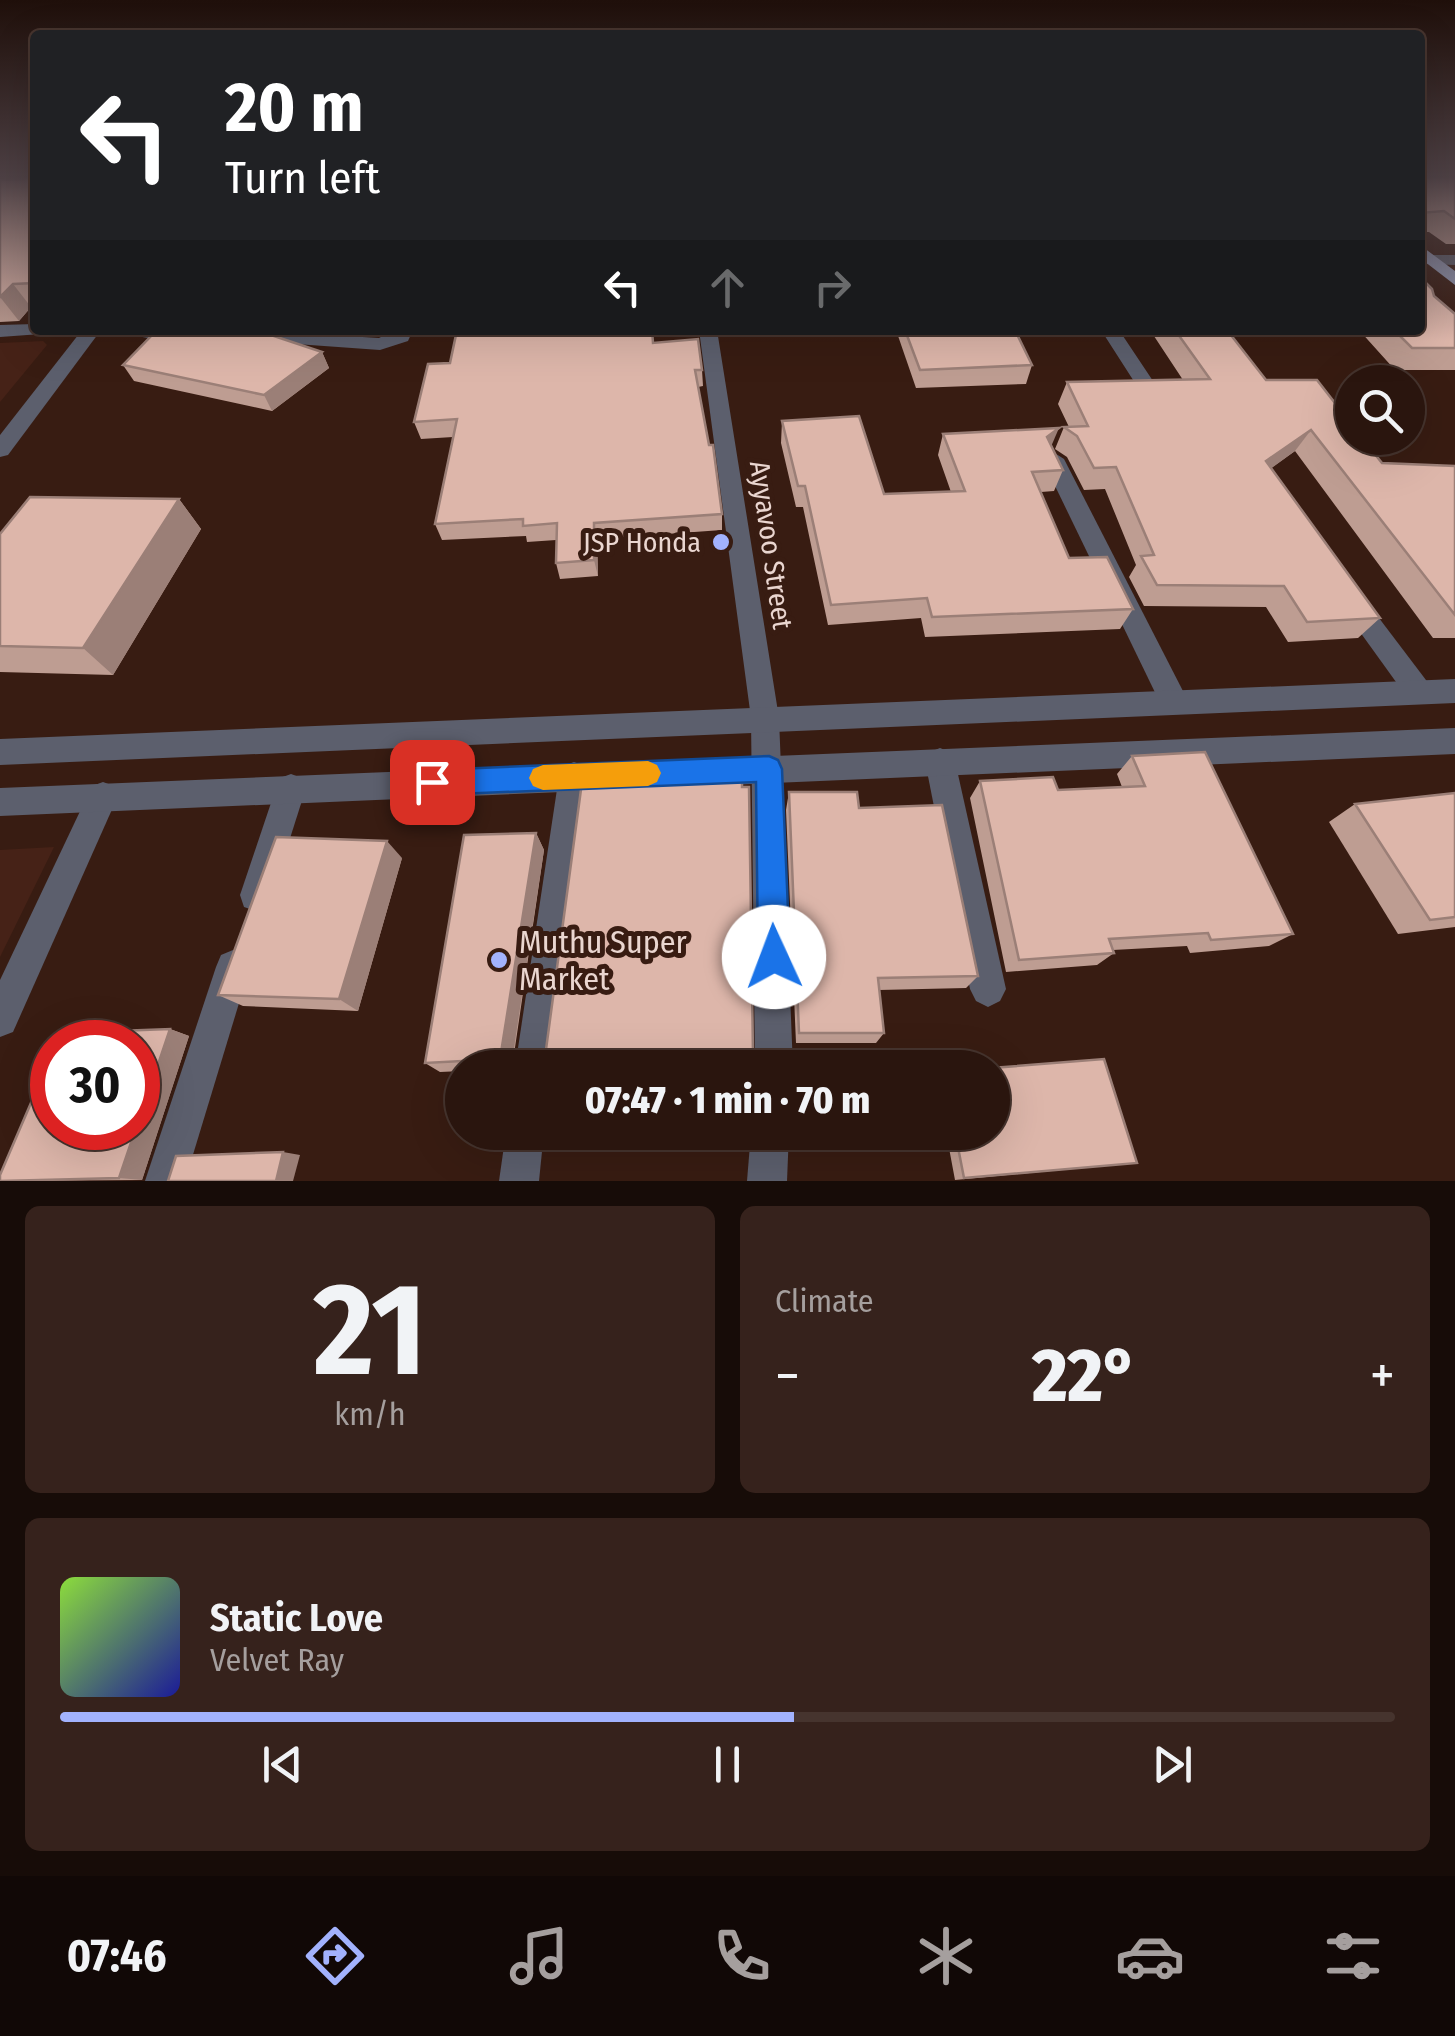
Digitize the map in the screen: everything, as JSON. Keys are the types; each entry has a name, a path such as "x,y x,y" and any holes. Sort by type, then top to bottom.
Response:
{"main road":[{"path":"1426,255 1455,280"}],"street":[{"path":"1426,255 1455,260"},
{"path":"0,331 30,330"},
{"path":"0,450 88,335"},
{"path":"218,335 380,344 402,335"},
{"name":"Ayyavoo Street","path":"709,335 765,718 774,1050"},
{"path":"1113,335 1151,393"},
{"path":"1054,458 1174,702"},
{"path":"1338,582 1420,692"},
{"path":"0,752 1455,691"},
{"path":"0,802 1455,741"},
{"path":"1198,752 1214,786"},
{"path":"940,762 988,988"},
{"path":"536,1050 574,776"},
{"path":"165,1181 290,788"},
{"path":"0,1018 103,796"},
{"path":"518,1181 522,1150"},
{"path":"768,1181 769,1150"}],"shaded area":[{"path":"43,341 47,345 0,402 0,343"},
{"path":"54,847 0,957 0,850"}],"building":[{"path":"0,231 30,231 30,283 13,284 0,297"},
{"path":"1425,282 1434,296 1455,314 1455,348 1412,348 1399,335 1425,335"},
{"path":"152,335 271,335 322,352 264,395 123,365"},
{"path":"456,335 652,335 653,343 698,339 702,370 695,370 709,445 713,445 722,514 594,523 594,560 556,563 557,523 523,526 523,519 435,524 457,419 414,422 428,364 450,363"},
{"path":"907,335 1017,335 1032,365 920,370"},
{"path":"1179,335 1231,335 1266,380 1317,380 1335,403 1335,455 1376,455 1382,463 1455,466 1455,615 1311,430 1266,461 1380,618 1307,622 1284,586 1157,585 1141,556 1154,555 1116,467 1094,468 1077,436 1064,427 1088,426 1067,382 1210,379"},
{"path":"859,416 884,494 965,491 943,434 1059,428 1047,437 1063,470 1032,472 1069,558 1107,557 1133,609 932,617 927,598 831,605 805,486 798,486 782,421"},
{"path":"30,497 179,499 83,648 0,646 0,534"},
{"path":"1205,752 1293,934 1211,940 1208,933 1109,939 1114,953 1019,960 980,781 1053,777 1058,790 1145,786 1132,756"},
{"path":"582,782 742,782 742,787 749,787 753,1050 546,1050"},
{"path":"789,792 857,792 859,808 942,805 978,976 878,978 884,1033 799,1033"},
{"path":"1455,793 1455,917 1430,920 1355,804"},
{"name":"Muthu Super Market","path":"536,833 501,1050 445,1050 445,1062 425,1063 464,835"},
{"path":"276,837 387,841 339,999 218,995"},
{"path":"160,1029 170,1029 160,1059"},
{"path":"1104,1059 1137,1163 964,1178 959,1150 1010,1150 1010,1067"},
{"path":"30,1105 30,1150 129,1150 119,1178 0,1181"},
{"path":"283,1152 276,1181 168,1181 176,1156"}],"slow traffic":[{"path":"543,778 648,773"}],"place":[{"name":"JSP Honda","path":"721,542"},
{"name":"Muthu Super Market","path":"499,960"}],"route":[{"path":"432,782 769,769 774,957"}]}
